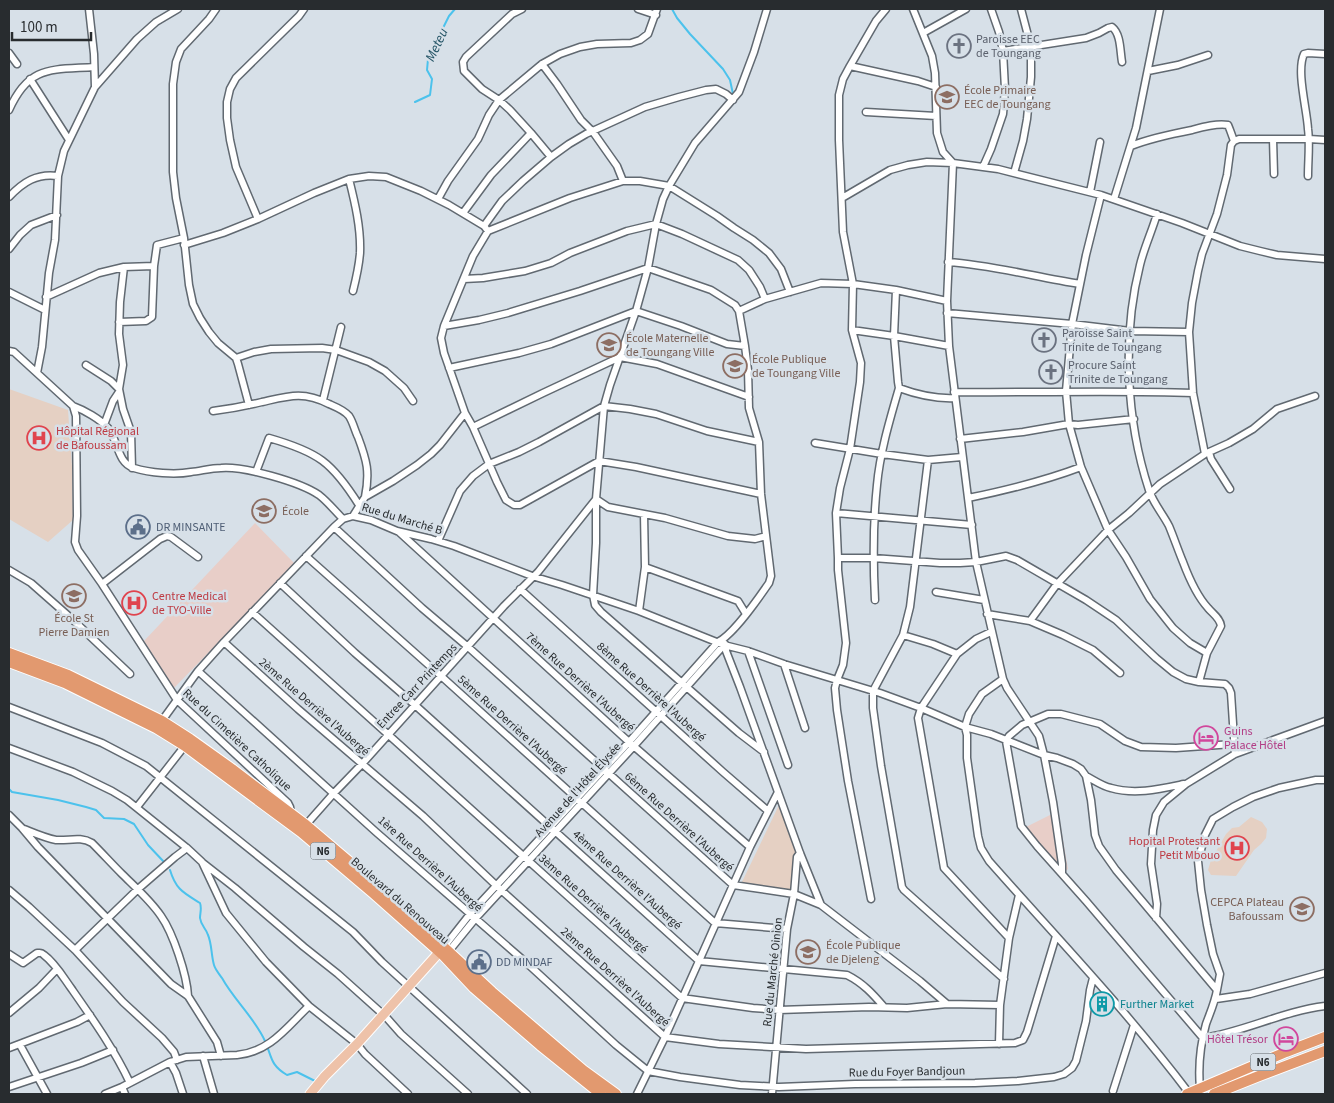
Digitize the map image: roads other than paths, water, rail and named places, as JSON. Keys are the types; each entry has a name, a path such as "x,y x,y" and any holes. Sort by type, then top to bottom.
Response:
{"highway":[{"name":"N6","path":"9,653 159,725"},
{"name":"N6","path":"9,662 66,679"},
{"name":"Boulevard du Renouveau","path":"159,725 291,813 303,829"},
{"name":"Boulevard du Renouveau","path":"187,743 303,829 383,896 489,995 581,1073 601,1094"},
{"name":"N6","path":"1204,1090 1249,1068 1325,1038"},
{"name":"N6","path":"1214,1094 1325,1051"},
{"path":"1249,1068 1253,1078"},
{"name":"Boulevard du Renouveau","path":"581,1073 616,1094"},
{"path":"1188,1094 1204,1090"}],"main road":[{"path":"318,1094 384,1016 444,951"},
{"path":"310,1094 325,1076 358,1046"}],"street":[{"path":"89,9 95,88"},
{"path":"37,373 42,347 49,273 55,240 58,176 61,158 68,140 95,88 137,39 156,22 178,9"},
{"path":"216,9 181,49 176,62 173,84 173,172 193,304 209,332 218,343 236,358 249,405"},
{"path":"258,219 236,167 230,140 227,102 230,89 236,78 304,9"},
{"path":"522,9 512,14 466,57 463,62 464,71 482,89 499,100 531,132 551,157"},
{"path":"438,199 448,181 478,139 489,115 499,100 542,64 560,54 580,46 632,43 640,40 648,34 656,12 638,9"},
{"path":"764,752 739,734 601,612 596,605 593,595 596,499 604,406 636,311 648,268 656,224 663,199 695,143 739,92 745,79 767,9"},
{"path":"871,899 837,710 835,688 836,680 843,666 846,643 838,570 836,513 850,449 862,363 852,330 854,284 843,232 839,95 843,80 850,66 876,21 886,9"},
{"path":"914,9 932,56 936,87 937,133 943,152 953,163 947,313 949,346 976,562 1003,679 1039,736 1059,844 1062,873"},
{"path":"923,33 966,9"},
{"path":"983,167 1003,114 1005,89 1003,51 991,9"},
{"path":"1014,173 1023,140 1030,98 1031,47 1022,9"},
{"path":"1114,199 1131,146 1160,9"},
{"path":"1003,51 1086,38 1112,27 1116,30 1122,62"},
{"path":"9,53 17,64"},
{"path":"1308,176 1309,138 1302,90 1301,59 1304,54 1308,53 1325,54"},
{"path":"1148,71 1178,65 1208,55"},
{"path":"542,64 581,120 593,132 617,166 623,181"},
{"path":"9,110 18,93 30,79 40,73 94,66"},
{"path":"850,66 918,81 936,87"},
{"path":"30,79 68,140"},
{"path":"733,100 726,94 716,90 706,90 645,107 586,134 551,157 502,201 486,228 444,326 441,338 449,368 465,413 506,500 511,504 517,506 599,461 636,467 761,494"},
{"path":"866,112 936,116"},
{"path":"1131,146 1162,135 1224,124 1228,125 1234,141"},
{"path":"462,213 492,175 531,132"},
{"path":"1273,138 1274,174"},
{"path":"1234,141 1273,138 1325,140"},
{"path":"1230,490 1207,453 1194,393 1189,332 1192,303 1202,254 1217,214 1228,175 1231,145 1234,141"},
{"path":"1090,192 1100,142"},
{"path":"842,198 890,170 928,162 953,163 1014,173 1101,195 1260,252 1325,259"},
{"path":"9,196 26,181 44,175 58,176"},
{"path":"119,322 146,321 152,317 154,266 157,245 223,233 349,179 369,176 386,177 438,199 486,228"},
{"path":"349,179 359,227 360,252 353,291"},
{"path":"486,228 623,181 669,186 718,216 769,253 781,269 790,292"},
{"path":"1101,195 1072,324 1066,391 1069,424 1081,467 1108,530 1150,599 1167,621 1190,643 1207,653"},
{"path":"1157,214 1141,263 1133,302 1130,331 1131,391 1141,464 1150,493 1169,526 1194,588 1220,622 1221,626 1207,653 1199,682"},
{"path":"9,249 31,225 56,215"},
{"path":"464,279 525,271 551,263 570,253 627,230 656,224 738,260 750,270 765,299"},
{"path":"948,262 1080,284"},
{"path":"46,297 99,274 124,267 154,266"},
{"path":"124,267 119,322 123,365 119,391 131,432 132,468"},
{"path":"444,326 479,320 517,310 648,268 711,290 735,305 739,311 765,299 821,283 854,284 896,290 947,301"},
{"path":"875,600 873,558 877,483 882,454 899,388 894,336 896,290"},
{"path":"9,292 45,310"},
{"path":"449,368 551,344 636,311 727,344 745,346"},
{"name":"Avenue de l'Hôtel Élysée","path":"444,951 578,800 723,643 769,583 771,570 761,494 759,442 749,408 745,346 739,311"},
{"path":"947,313 1130,331 1189,332"},
{"path":"323,400 341,327"},
{"path":"852,330 949,346"},
{"path":"236,358 271,349 322,348 336,350 369,362 385,371 404,388 413,401"},
{"path":"9,351 14,352 73,406 81,408 104,425 110,432 123,461 132,468 145,471 189,473 223,467 256,472 280,478 311,490 329,504 343,519"},
{"path":"473,427 620,357 657,364 749,397"},
{"path":"86,365 111,381 119,391"},
{"path":"899,388 923,396 940,399 955,395 1012,392 1131,391 1194,393"},
{"path":"104,425 119,391"},
{"path":"212,411 299,395 323,400 339,408 350,417 367,463 368,478 365,497"},
{"path":"1030,621 1057,584 1108,530 1150,493 1177,472 1207,453 1253,429 1278,408 1315,396"},
{"name":"Rue du Cimetière Catholique","path":"73,406 76,416 77,509 75,542 78,550 177,700 288,803 291,813"},
{"path":"438,541 460,491 473,476 488,464 539,442 604,406 656,414 707,431 759,442"},
{"path":"353,516 365,497 401,476 431,454 465,413"},
{"path":"960,439 1023,432 1069,424 1078,426 1134,419"},
{"path":"256,472 269,438 295,446 328,464 342,480 359,505"},
{"path":"815,443 928,460 962,457"},
{"path":"928,460 910,607 903,635 873,691 873,708 881,766 902,887 1004,979"},
{"path":"968,498 1017,488 1081,467"},
{"path":"596,499 608,507 665,518 728,536 755,539 766,536"},
{"name":"Entree Carr Printemps","path":"303,829 504,606 541,568 596,499"},
{"path":"836,513 972,525"},
{"path":"639,611 645,567 644,514"},
{"name":"Rue du Marché B","path":"159,725 198,671 224,642 334,527 343,519 353,516 371,520 397,531 438,541 532,576 639,611 723,643 921,708 965,727 991,734 1044,755 1073,764 1081,769 1086,776 1110,788 1138,791 1186,784"},
{"name":"6ème Rue Derrière l'Aubergé","path":"334,527 422,608 733,885 794,894 821,905 947,1004"},
{"name":"7ème Rue Derrière l'Aubergé","path":"397,531 631,744 750,847"},
{"path":"102,584 160,539 167,536 198,557"},
{"name":"5ème Rue Derrière l'Aubergé","path":"306,556 442,676 715,923"},
{"path":"838,558 915,560 940,563 976,562 1006,556 1017,560 1086,600 1116,620 1156,658 1174,672 1186,679 1225,684 1231,693 1235,754"},
{"path":"645,567 738,600 746,614"},
{"path":"9,570 31,583 130,674"},
{"name":"4ème Rue Derrière l'Aubergé","path":"280,583 355,653 699,961"},
{"name":"8ème Rue Derrière l'Aubergé","path":"520,589 768,811"},
{"path":"936,592 984,600"},
{"name":"3ème Rue Derrière l'Aubergé","path":"252,612 682,998"},
{"path":"987,614 1030,621 1063,635 1093,650 1120,673"},
{"path":"991,632 976,639 957,654 921,708 918,718 944,868 1009,938"},
{"path":"903,635 957,654"},
{"name":"2ème Rue Derrière l'Aubergé","path":"224,642 434,827 665,1037 719,1044 806,1049 1020,1042 1026,1037 1056,936"},
{"path":"723,643 821,905"},
{"path":"748,651 788,765"},
{"path":"784,664 805,728"},
{"name":"1ère Rue Derrière l'Aubergé","path":"198,671 376,832 530,966 616,1045 648,1071"},
{"path":"1003,679 982,694 969,714 965,727 967,758 981,848 989,861 1019,896 1107,992 1161,1056 1188,1094"},
{"path":"9,708 102,743 138,761 353,932 382,962 528,1094"},
{"path":"1203,1038 1021,826 1006,741 1016,729 1039,717 1048,714 1061,714 1100,724 1125,741 1141,747 1176,748 1233,744"},
{"path":"1156,918 1157,904 1151,864 1152,830 1156,815 1164,802 1186,784 1235,754 1325,721"},
{"path":"137,807 187,743"},
{"path":"9,748 91,780 137,807 338,974 468,1094"},
{"path":"1086,776 1099,846 1116,870 1217,990"},
{"path":"1204,1090 1198,1070 1200,1051 1205,1027 1216,999 1220,974 1213,954 1201,890 1198,860 1205,835 1213,819 1240,803 1279,788 1316,780 1325,780"},
{"path":"637,1094 665,1037 750,847 778,792"},
{"path":"9,815 38,848 171,984 188,996 217,1042 221,1056"},
{"path":"22,828 54,840 73,838 88,840 138,889 165,923 187,982 188,996"},
{"path":"75,950 138,889 187,848"},
{"name":"Rue du Marché Oinion","path":"773,1091 787,929 794,894 797,856 800,853"},
{"path":"202,862 226,914 266,962 309,1006 358,1046 408,1094"},
{"path":"9,900 10,891"},
{"path":"10,891 29,906 75,950 123,1002 162,1038 174,1052 177,1060"},
{"path":"998,1044 1000,1005 1009,938 1019,896"},
{"path":"715,923 787,929"},
{"path":"9,954 23,963 37,953 42,954 58,969 113,1050 130,1083"},
{"path":"699,961 847,975 861,982 884,1007"},
{"path":"9,1013 58,969"},
{"path":"1216,999 1250,994 1325,973"},
{"name":"Rue du Foyer Bandjoun","path":"648,1071 773,1091 855,1084 1018,1081 1054,1077 1064,1074 1072,1068 1076,1061 1086,1021 1093,978"},
{"path":"682,998 779,1010 907,1008 947,1004 1000,1005"},
{"path":"105,1094 170,1062 193,1056 245,1054 266,1046 309,1006"},
{"path":"1203,1038 1220,1036 1290,1014 1325,1006"},
{"path":"9,1048 90,1015"},
{"path":"1113,1092 1134,1025"},
{"path":"20,1044 47,1094"},
{"path":"9,1087 39,1078 113,1050"},
{"path":"203,1056 214,1094"},
{"path":"170,1062 183,1094"},
{"path":"122,1087 125,1094"}],"waterway":[{"name":"Meteu","path":"415,102 430,95 432,79 427,70 428,59 437,47 442,30 455,9"},
{"path":"672,9 690,34 723,69 730,80 733,94"},
{"path":"9,789 12,792 58,800 96,810 104,818 124,819 134,824 148,845 164,862"},
{"path":"170,870 178,887 200,903 200,918 209,938 215,968 260,1032 274,1064 287,1075 297,1072 315,1081"}],"place":[{"name":"Paroisse EEC de Toungang","path":"959,46"},
{"name":"École Primaire EEC de Toungang","path":"947,97"},
{"name":"Paroisse Saint Trinite de Toungang","path":"1044,340"},
{"name":"École Maternelle de Toungang Ville","path":"609,345"},
{"name":"École Publique de Toungang Ville","path":"735,366"},
{"name":"Procure Saint Trinite de Toungang","path":"1051,372"},
{"name":"Hôpital Régional de Bafoussam","path":"39,438"},
{"name":"École","path":"264,511"},
{"name":"DR MINSANTE","path":"138,527"},
{"name":"École St Pierre Damien","path":"74,596"},
{"name":"Centre Medical de TYO-Ville","path":"134,603"},
{"name":"Guins Palace Hôtel","path":"1206,738"},
{"name":"Hopital Protestant Petit Mbouo","path":"1237,848"},
{"name":"CEPCA Plateau Bafoussam","path":"1302,909"},
{"name":"École Publique de Djeleng","path":"808,952"},
{"name":"DD MINDAF","path":"479,962"},
{"name":"Further Market","path":"1102,1004"},
{"name":"Hôtel Trésor","path":"1286,1039"}]}
